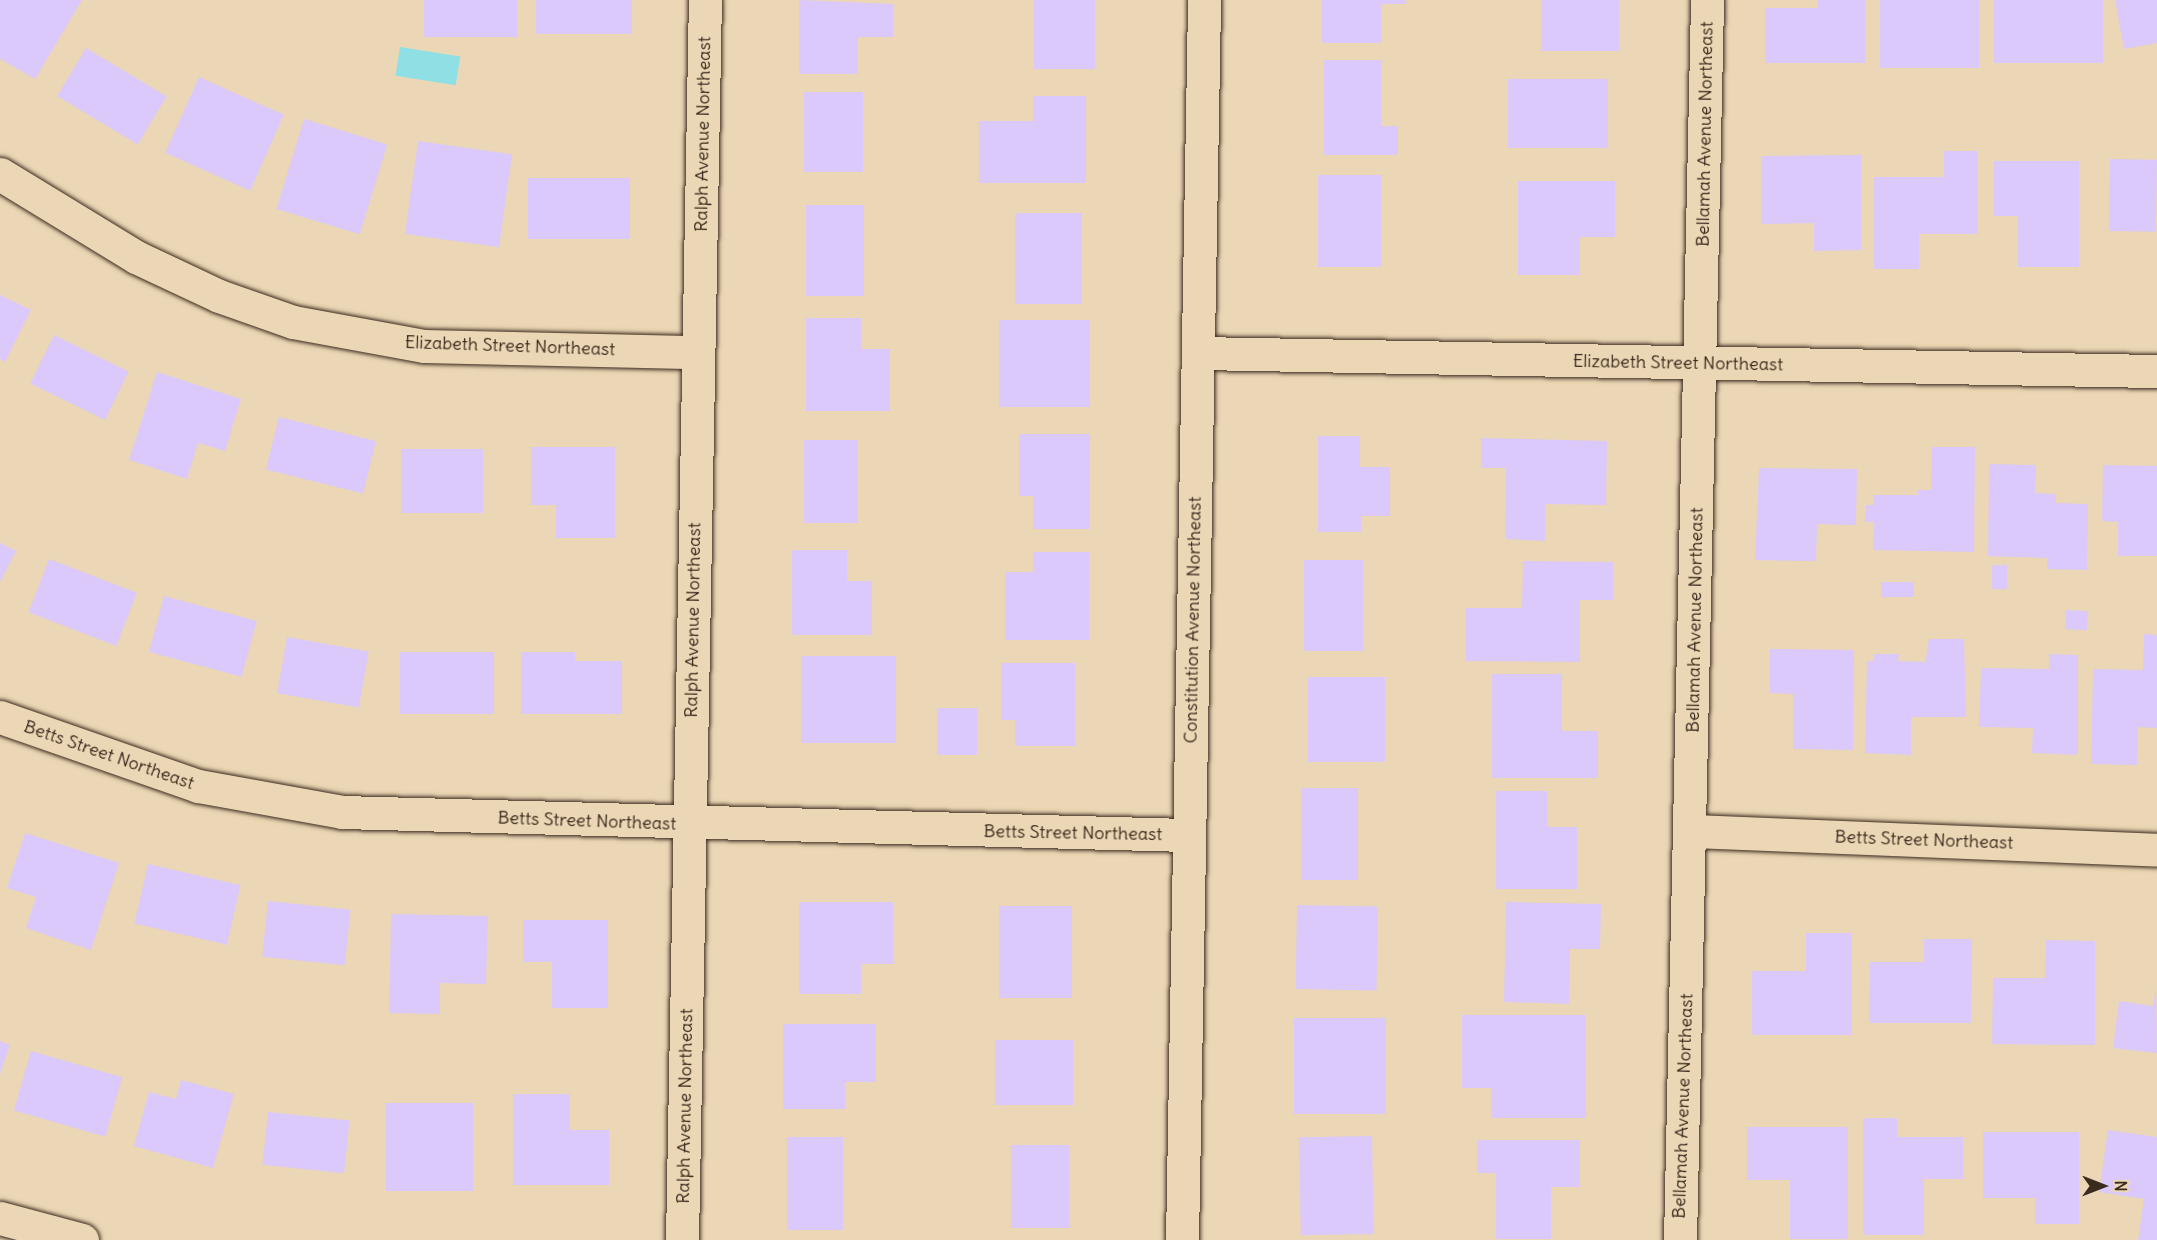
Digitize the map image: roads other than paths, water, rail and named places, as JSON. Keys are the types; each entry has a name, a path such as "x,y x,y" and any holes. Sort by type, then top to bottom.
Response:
{"street":[{"name":"Ralph Avenue Northeast","path":"682,1240 705,0"},
{"name":"Constitution Avenue Northeast","path":"1182,1240 1204,0"},
{"name":"Bellamah Avenue Northeast","path":"1680,1240 1691,831 1707,0"},
{"name":"Elizabeth Street Northeast","path":"0,174 136,257 219,296 292,322 424,346 698,351"},
{"name":"Elizabeth Street Northeast","path":"1199,353 2157,372"},
{"name":"Betts Street Northeast","path":"0,717 198,786 342,812 690,825 1188,835"},
{"name":"Betts Street Northeast","path":"1691,831 2157,850"},
{"path":"0,1218 82,1240"}],"water":[{"path":"400,47 460,57 456,85 395,76"}]}
